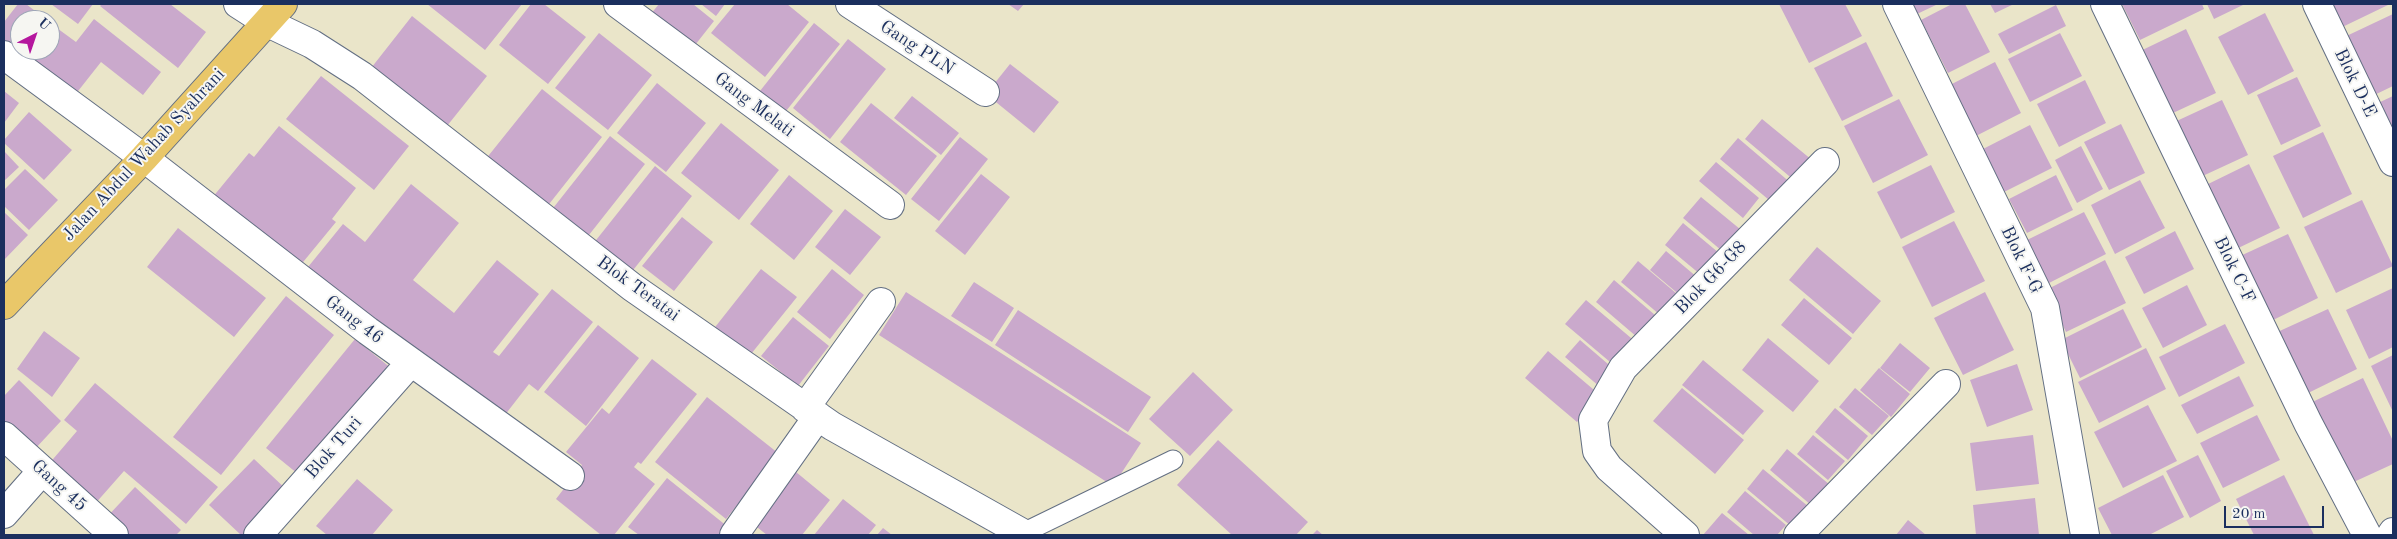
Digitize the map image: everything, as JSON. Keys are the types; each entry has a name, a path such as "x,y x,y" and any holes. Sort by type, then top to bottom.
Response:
{"highway":[{"name":"Jalan Abdul Wahab Syahrani","path":"4,305 144,158 274,13"}],"street":[{"name":"Blok Teratai","path":"238,4 274,13 312,44 362,76 632,287 811,412 832,426 1024,534"},
{"name":"Gang Melati","path":"618,4 890,205"},
{"name":"Gang PLN","path":"850,4 985,92"},
{"name":"Blok F-G","path":"1897,4 2044,308 2085,535"},
{"name":"Blok C-F","path":"2105,4 2308,423 2367,535"},
{"name":"Blok D-E","path":"2317,4 2393,162"},
{"name":"Gang 46","path":"4,55 144,158 368,331 570,476"},
{"name":"Blok G6-G8","path":"1684,535 1609,468 1597,451 1593,420 1623,368 1825,162"},
{"path":"734,535 881,302"},
{"name":"Blok Turi","path":"258,535 411,362"},
{"path":"1798,535 1946,384"},
{"name":"Gang 45","path":"4,436 114,535"},
{"path":"4,514 42,472"}],"lane":[{"path":"1024,534 1173,460"}],"building":[{"path":"18,4 26,4 34,10 13,10"},
{"path":"51,4 93,4 78,24"},
{"path":"102,4 170,4 206,32 178,68 100,6"},
{"path":"427,4 522,4 485,50"},
{"path":"531,4 544,4 586,37 548,84 499,45"},
{"path":"659,4 693,4 714,21 688,54 646,20"},
{"path":"701,4 725,4 716,16"},
{"path":"735,4 787,4 809,22 765,77 711,33"},
{"path":"1008,4 1024,4 1018,11"},
{"path":"1779,4 1845,4 1862,36 1809,63"},
{"path":"1912,4 1938,4 1917,14"},
{"path":"1952,4 1965,4 1990,52 1948,73 1921,20"},
{"path":"1990,4 2014,4 1995,13"},
{"path":"2122,4 2202,4 2204,9 2140,40"},
{"path":"2207,4 2245,4 2214,19"},
{"path":"2318,4 2388,4 2388,5 2332,32"},
{"path":"2056,5 2066,26 2009,54 1998,34"},
{"path":"2265,13 2294,71 2248,95 2218,37"},
{"path":"10,14 10,52 4,47 4,22"},
{"path":"2393,14 2393,86 2366,99 2338,40"},
{"path":"412,16 487,76 443,131 368,72"},
{"path":"94,19 161,72 143,95 101,62 71,100 20,60 60,60 60,30 76,42"},
{"path":"814,23 840,44 782,116 756,96"},
{"path":"2186,29 2216,93 2160,119 2130,56"},
{"path":"599,33 652,75 608,130 555,88"},
{"path":"2060,33 2082,76 2030,102 2008,59"},
{"path":"848,39 886,69 830,139 793,108"},
{"path":"1866,42 1893,96 1842,121 1814,68"},
{"path":"1995,62 2021,113 1972,138 1946,87"},
{"path":"1010,64 1059,102 1034,133 986,94"},
{"path":"321,76 409,146 374,190 286,119"},
{"path":"2297,77 2321,126 2281,145 2257,95"},
{"path":"2085,80 2106,123 2059,147 2037,104"},
{"path":"657,83 706,123 666,172 617,133"},
{"path":"542,89 602,137 546,208 485,160"},
{"path":"4,91 19,103 4,123"},
{"path":"912,96 959,133 941,155 894,118"},
{"path":"2393,96 2393,139 2376,104"},
{"path":"1899,99 1928,155 1873,183 1844,126"},
{"path":"2222,100 2248,155 2194,180 2168,125"},
{"path":"871,103 937,156 906,195 840,142"},
{"path":"29,112 72,150 44,180 4,143 4,140"},
{"path":"1762,119 1812,160 1795,181 1745,139"},
{"path":"721,123 779,170 739,220 681,173"},
{"path":"2121,124 2145,173 2109,190 2084,142"},
{"path":"2030,125 2052,168 2004,192 1983,149"},
{"path":"279,126 356,188 332,219 336,222 299,267 212,198 249,153 254,157"},
{"path":"2323,132 2352,194 2303,218 2273,156"},
{"path":"610,136 645,164 585,240 550,212"},
{"path":"960,137 988,159 939,221 911,199"},
{"path":"1738,138 1792,184 1775,205 1720,159"},
{"path":"2081,146 2103,189 2077,203 2055,160"},
{"path":"4,151 19,167 4,181"},
{"path":"1716,162 1759,198 1743,218 1699,181"},
{"path":"2249,164 2280,228 2232,251 2202,187"},
{"path":"1931,165 1955,212 1901,239 1877,192"},
{"path":"655,166 692,196 626,279 589,249"},
{"path":"25,169 58,200 29,230 4,206 4,190"},
{"path":"981,174 1010,197 965,255 935,231"},
{"path":"789,175 833,211 794,260 750,224"},
{"path":"2056,175 2073,210 2027,233 2009,199"},
{"path":"2140,180 2165,228 2115,254 2091,205"},
{"path":"411,184 459,223 413,280 454,313 497,260 539,294 493,352 499,356 552,289 593,322 538,391 529,384 501,420 308,267 343,224 365,242"},
{"path":"1701,197 1746,234 1728,256 1683,218"},
{"path":"2362,200 2393,266 2336,293 2304,227"},
{"path":"845,209 881,237 850,275 815,247"},
{"path":"4,212 28,235 4,260"},
{"path":"2084,212 2106,254 2049,283 2027,240"},
{"path":"682,217 713,242 674,291 642,266"},
{"path":"1954,221 1985,281 1932,307 1902,247"},
{"path":"1683,223 1719,253 1701,275 1665,245"},
{"path":"178,228 266,298 234,337 147,267"},
{"path":"2175,231 2194,269 2144,294 2125,257"},
{"path":"2288,234 2318,298 2269,322 2238,257"},
{"path":"1817,247 1881,301 1853,334 1789,280"},
{"path":"1666,251 1698,278 1682,297 1650,270"},
{"path":"2105,260 2126,303 2066,332 2046,290"},
{"path":"1638,261 1683,299 1666,320 1621,282"},
{"path":"761,269 797,297 747,359 712,331"},
{"path":"832,269 864,295 830,339 797,312"},
{"path":"1614,280 1662,321 1644,343 1596,302"},
{"path":"974,282 1014,308 992,342 951,316"},
{"path":"2187,285 2207,325 2163,348 2142,308"},
{"path":"2393,288 2393,347 2369,359 2346,310"},
{"path":"906,292 1141,443 1113,486 879,335"},
{"path":"1985,292 2014,350 1963,375 1934,318"},
{"path":"286,296 334,335 221,475 173,437"},
{"path":"1804,298 1852,338 1829,365 1781,325"},
{"path":"1586,300 1637,343 1616,367 1565,324"},
{"path":"2123,309 2142,347 2080,378 2061,340"},
{"path":"2328,309 2357,369 2302,396 2273,334"},
{"path":"1018,310 1151,397 1128,432 995,345"},
{"path":"793,317 829,346 798,386 761,356"},
{"path":"2225,324 2245,363 2179,397 2159,357"},
{"path":"598,325 639,358 586,426 544,392"},
{"path":"44,331 80,358 52,397 17,369"},
{"path":"1768,338 1819,381 1793,412 1742,370"},
{"path":"355,339 392,369 303,478 266,448"},
{"path":"1580,340 1615,370 1600,387 1565,357"},
{"path":"1900,343 1930,368 1910,392 1880,368"},
{"path":"2146,348 2166,389 2099,423 2078,382"},
{"path":"1548,351 1600,395 1577,422 1525,378"},
{"path":"2393,355 2393,412 2371,366"},
{"path":"652,359 697,394 641,464 638,462 634,467 655,484 614,535 601,535 556,499 582,465 566,452 602,408 609,414"},
{"path":"1703,360 1764,411 1743,435 1682,385"},
{"path":"2017,364 2033,410 1987,427 1970,380"},
{"path":"1879,368 1910,394 1891,417 1860,390"},
{"path":"1193,372 1233,410 1190,456 1149,419"},
{"path":"2239,376 2254,406 2197,434 2181,405"},
{"path":"2363,378 2393,441 2393,464 2345,486 2306,405"},
{"path":"19,380 61,421 34,450 4,422 4,396"},
{"path":"95,383 218,487 186,524 124,471 94,505 48,465 77,431 64,420"},
{"path":"1682,388 1744,440 1715,474 1653,421"},
{"path":"1855,388 1889,416 1872,435 1839,407"},
{"path":"707,397 778,453 726,519 655,462"},
{"path":"2148,405 2177,461 2123,488 2094,432"},
{"path":"1835,408 1868,436 1848,460 1815,432"},
{"path":"2257,415 2280,460 2223,488 2200,443"},
{"path":"1813,435 1845,461 1828,480 1797,454"},
{"path":"2033,435 2039,484 1976,491 1970,443"},
{"path":"1218,440 1308,522 1296,535 1232,535 1177,485"},
{"path":"1787,449 1836,490 1818,511 1770,470"},
{"path":"2198,455 2221,501 2190,518 2166,471"},
{"path":"254,459 287,490 241,535 209,505"},
{"path":"1763,469 1815,512 1798,532 1747,489"},
{"path":"796,472 830,500 802,535 767,535 753,524"},
{"path":"2163,475 2184,517 2149,535 2112,535 2098,508"},
{"path":"2284,475 2314,535 2254,535 2236,499"},
{"path":"667,478 728,527 721,535 639,535 628,527"},
{"path":"357,479 393,510 372,535 327,535 316,526"},
{"path":"135,487 181,530 176,535 122,535 105,519"},
{"path":"1745,491 1786,525 1777,535 1754,535 1727,512"},
{"path":"2035,498 2039,535 1976,535 1973,505"},
{"path":"843,499 876,525 868,535 814,535"},
{"path":"1722,513 1749,535 1703,535"},
{"path":"1908,520 1926,535 1896,535"},
{"path":"883,528 892,535 877,535"},
{"path":"1317,530 1323,535 1312,535"}]}
